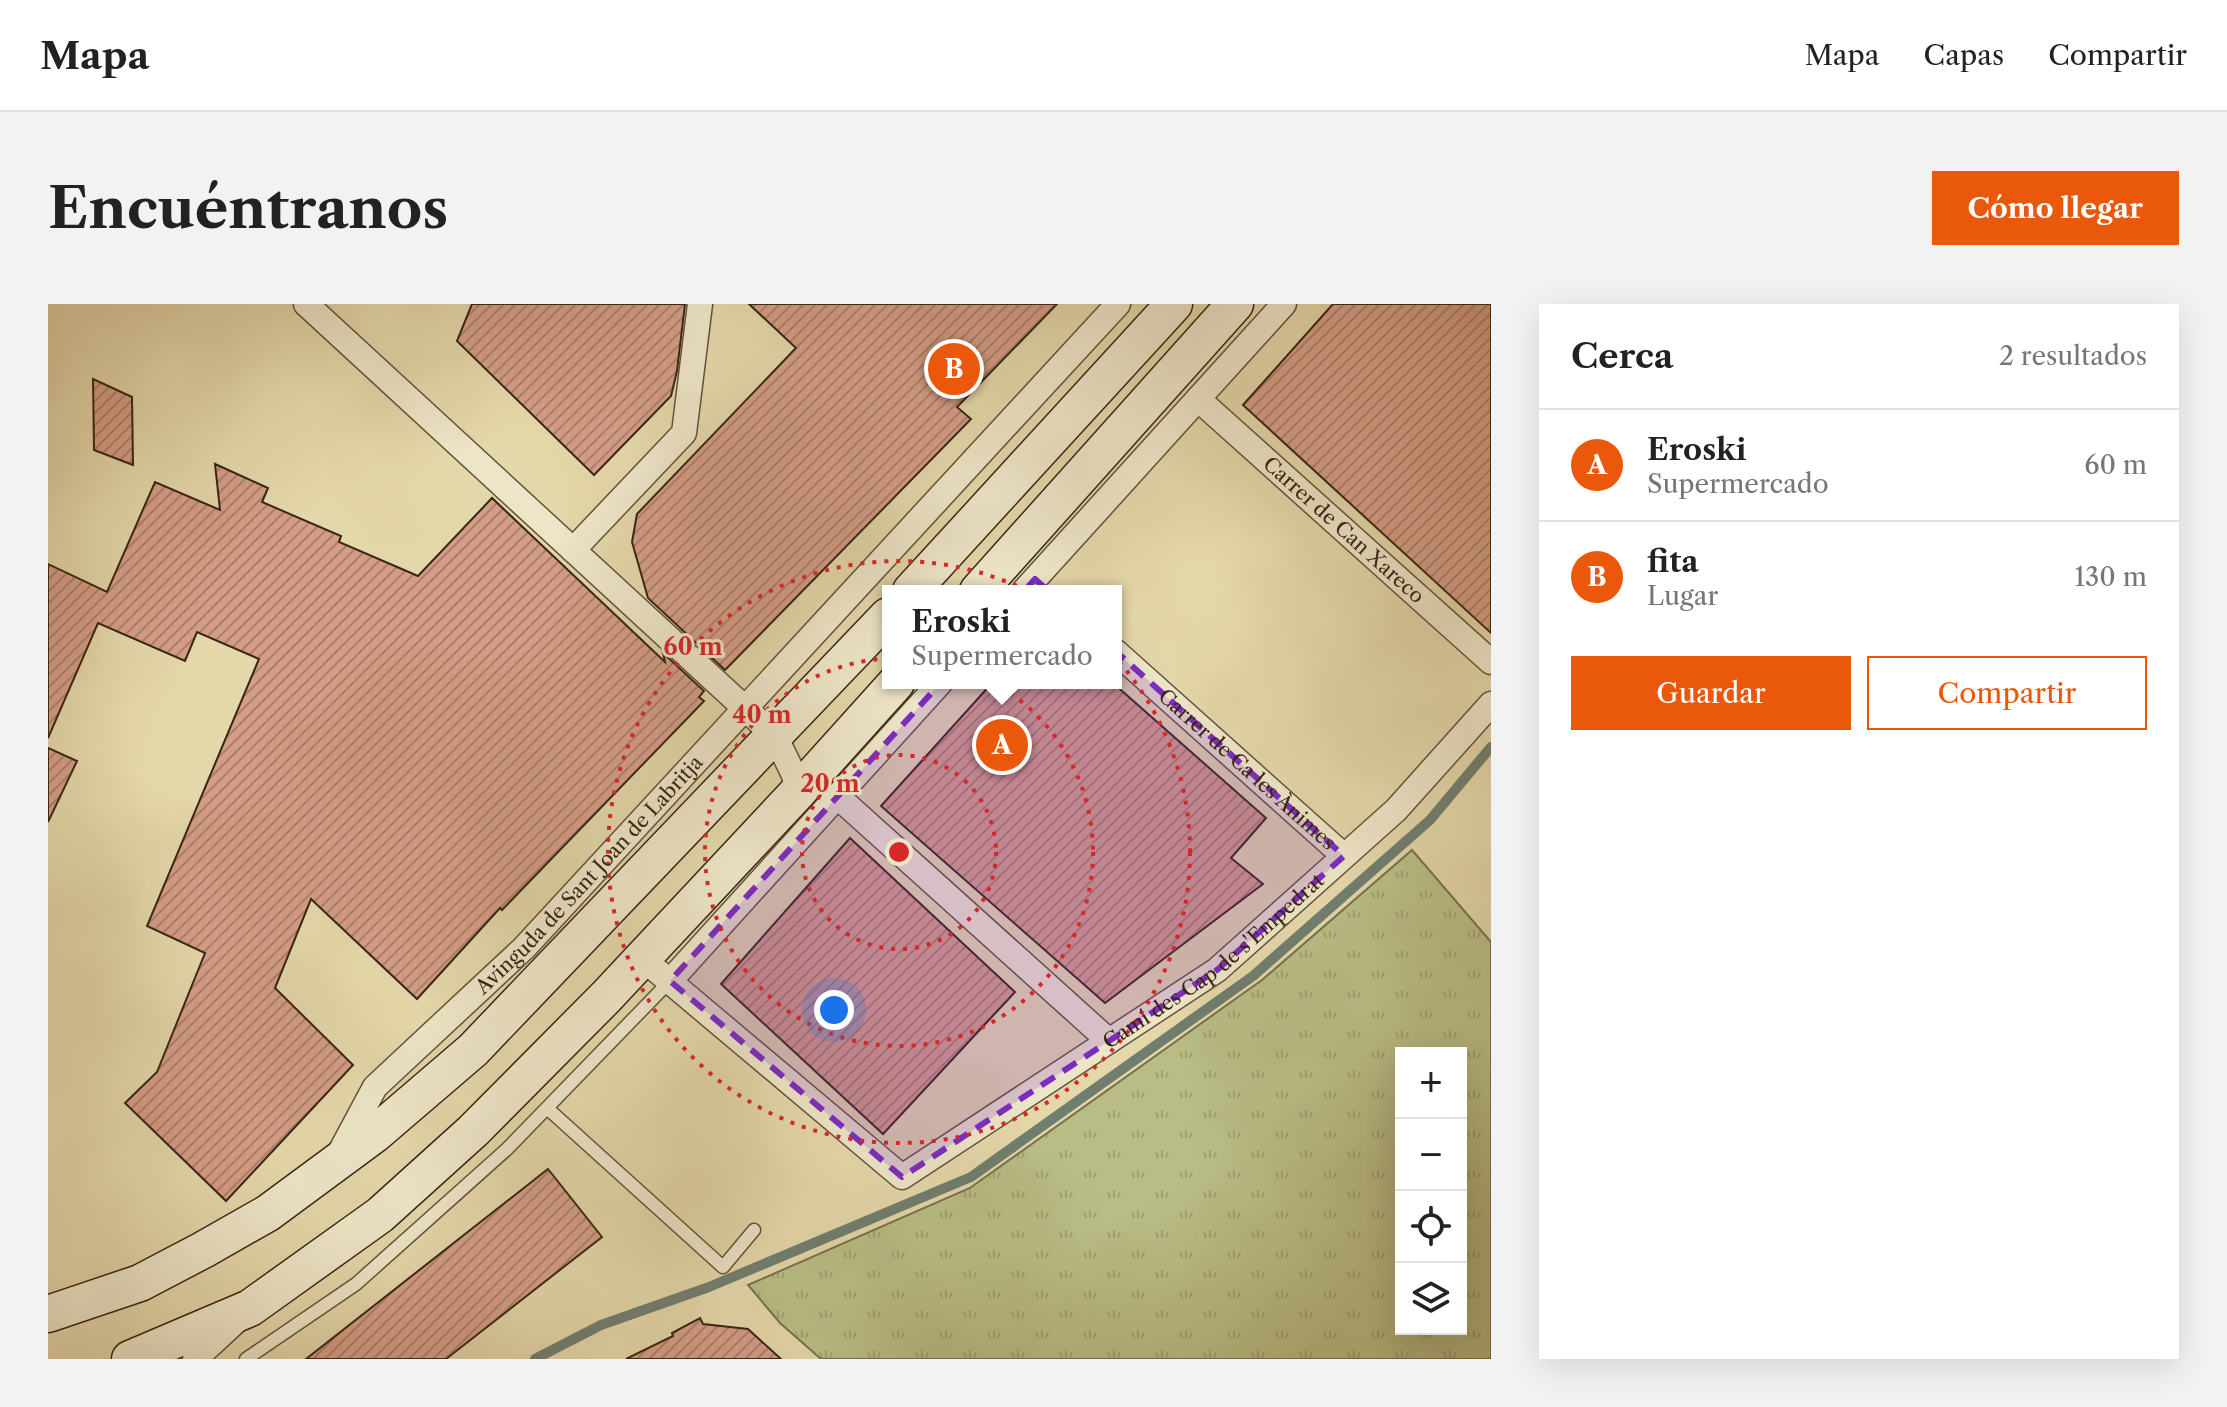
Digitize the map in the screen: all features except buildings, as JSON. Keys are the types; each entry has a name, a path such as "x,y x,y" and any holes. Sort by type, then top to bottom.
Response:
{"main road":[{"path":"916,585 1174,304"},
{"path":"983,585 1235,304"},
{"name":"Avinguda de Sant Joan de Labritja","path":"48,1314 140,1283 268,1213 332,1168 473,1050 882,622"},
{"path":"130,1359 250,1308 380,1215 656,970 797,793 891,689"}],"street":[{"path":"306,304 775,736 794,775 797,793"},
{"path":"573,550 684,433 700,304"},
{"name":"Avinguda de Sant Joan de Labritja","path":"332,1168 375,1087 524,948 1118,304"},
{"path":"1038,585 1284,304"},
{"name":"Carrer de Can Xareco","path":"1198,399 1491,662"},
{"name":"Carrer de Ca les Ànimes","path":"1122,657 1344,856"},
{"path":"656,970 837,796 935,689"},
{"name":"Camí des Cap de s'Empedrat","path":"656,970 902,1177 1217,970 1396,810 1491,704"},
{"path":"837,796 1109,1041"},
{"path":"195,1359 250,1308"}],"lane":[{"path":"246,1359 356,1284 507,1149 547,1108 656,970"},
{"path":"547,1108 723,1267 754,1230"}],"highlighted area":[{"path":"1035,579 1344,856 1217,970 902,1177 670,981"}],"green space":[{"path":"1412,850 1491,942 1491,1359 821,1359 780,1323 748,1285 970,1188 1262,980"}],"waterway":[{"path":"535,1359 601,1325 709,1287 971,1177 1253,976 1430,820 1491,747"}],"place":[{"name":"fita","path":"954,369"},
{"name":"Eroski","path":"1002,745"}]}
